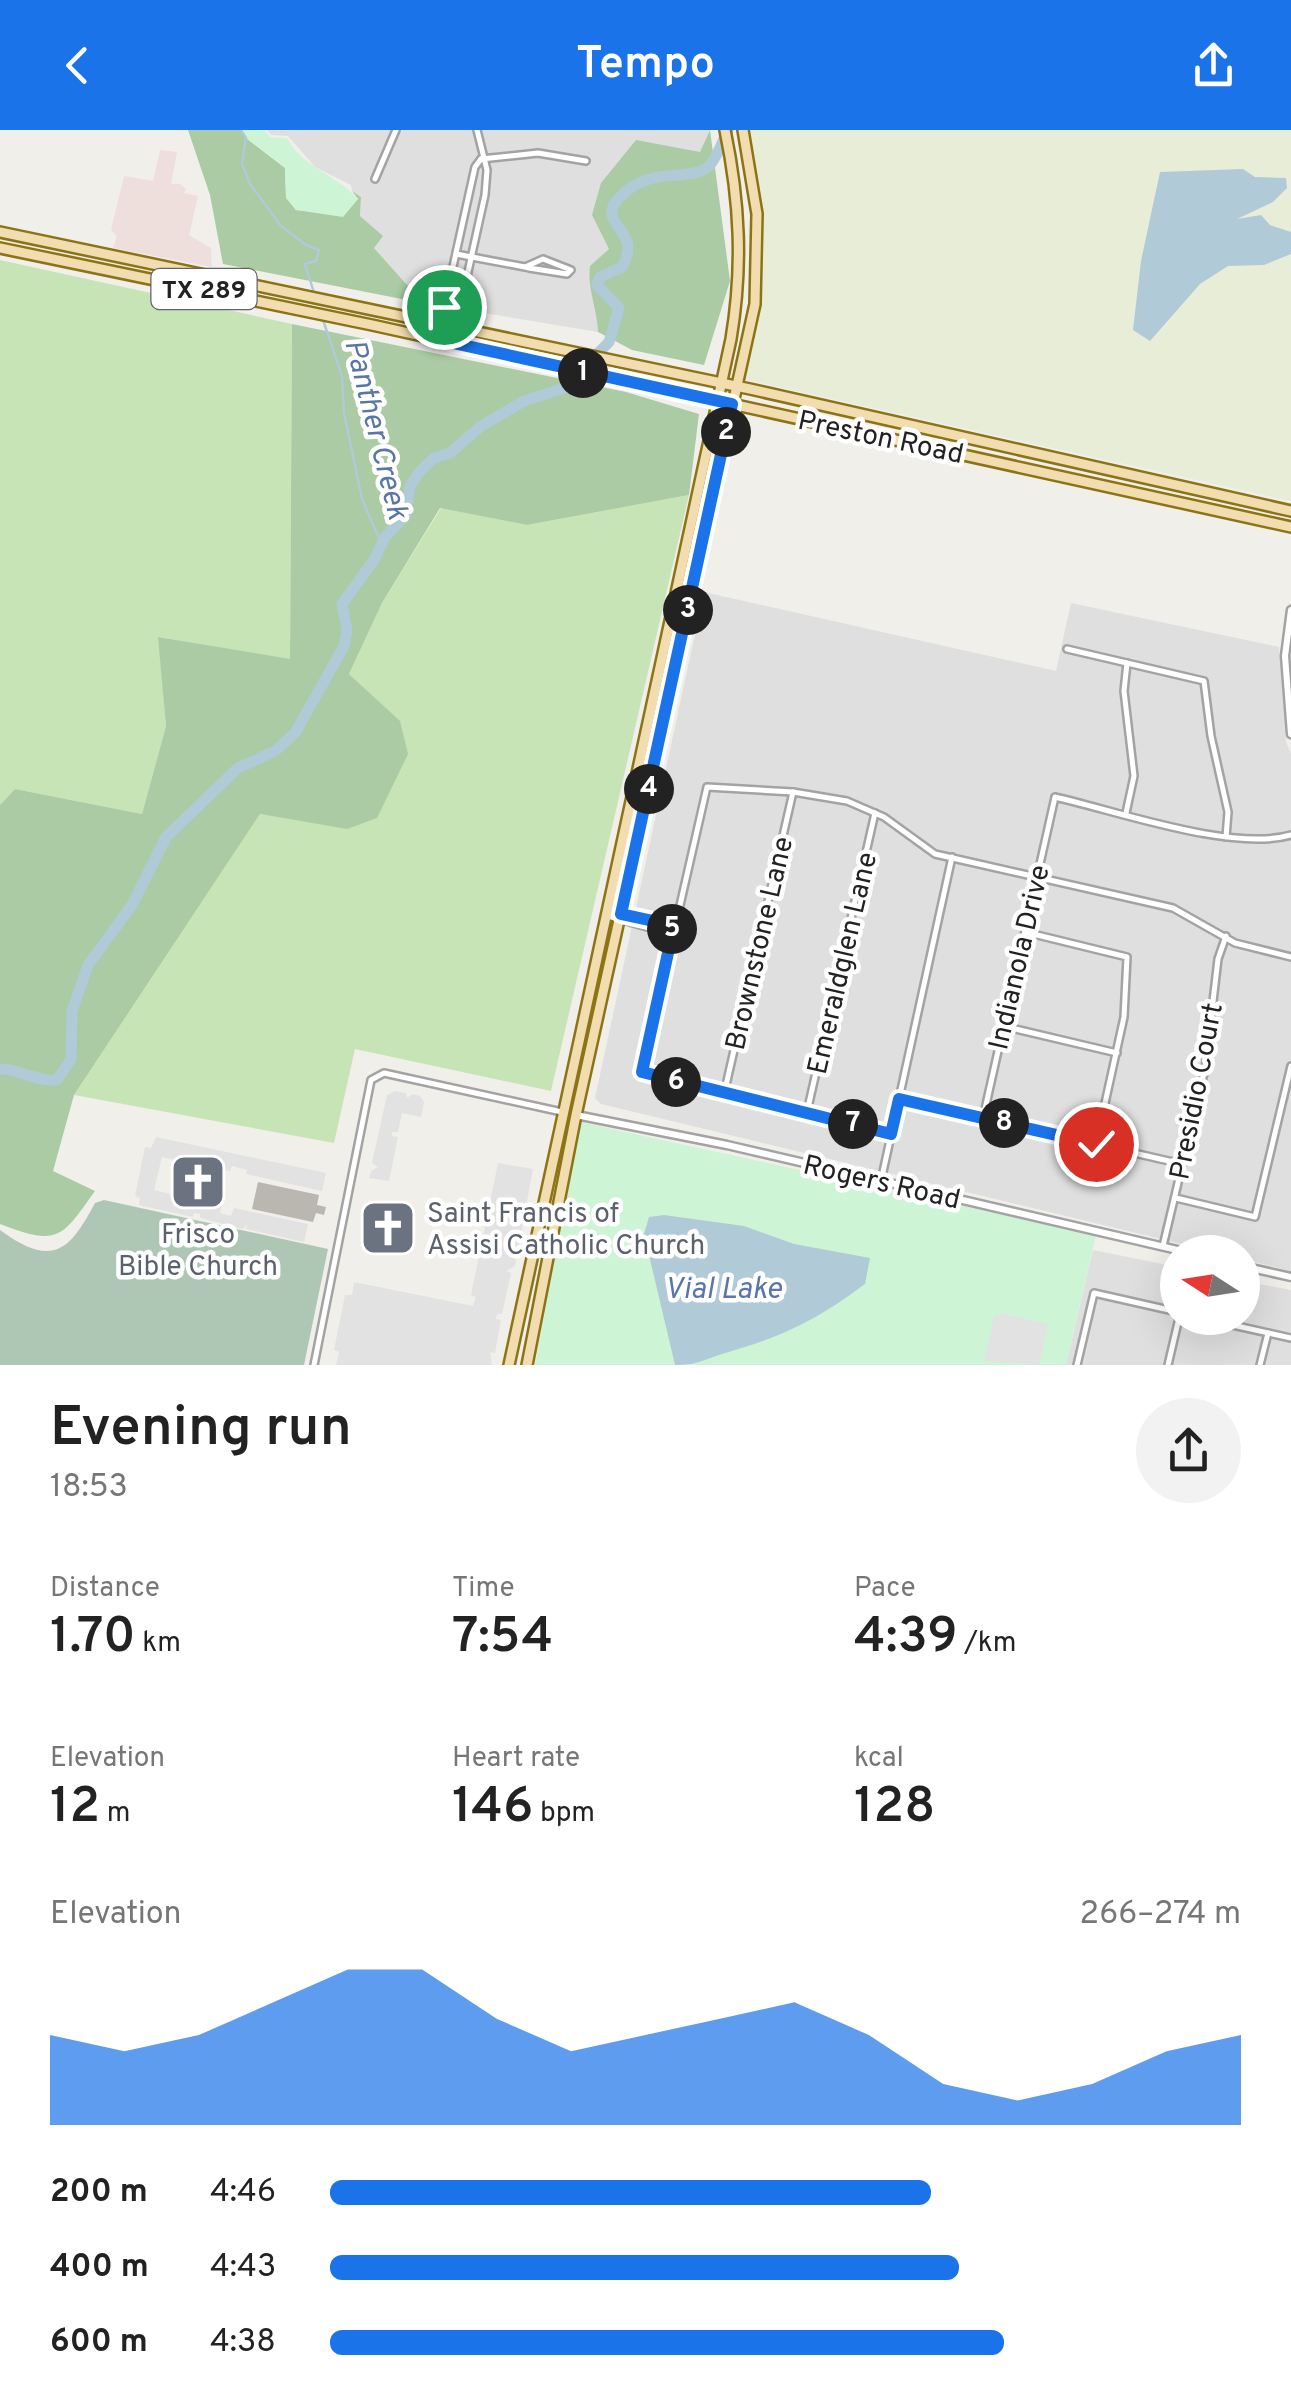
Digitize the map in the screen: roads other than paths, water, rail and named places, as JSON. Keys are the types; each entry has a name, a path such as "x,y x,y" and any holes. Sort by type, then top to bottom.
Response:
{"main road":[{"path":"510,1365 737,302 741,254 734,171 725,130"},
{"path":"527,1365 576,1115 755,304 758,259 743,130"},
{"name":"Preston Road","path":"0,232 737,386 1291,512"},
{"name":"Preston Road","path":"0,248 294,308 1291,527"},
{"path":"114,271 117,256"},
{"path":"929,446 933,429"},
{"path":"1098,484 1102,469"},
{"path":"688,535 704,538"},
{"path":"661,660 676,662"},
{"path":"562,1112 576,1115"},
{"path":"532,1260 546,1264"}],"street":[{"path":"375,179 396,130"},
{"path":"453,343 485,194 487,170 477,130"},
{"path":"437,340 474,167 482,159 538,153 586,161"},
{"path":"456,254 471,256 525,267 567,274 571,270 543,259 525,267"},
{"path":"449,284 458,281 464,291"},
{"path":"1291,610 1285,656 1291,734"},
{"path":"1067,648 1204,681 1210,736 1228,812 1226,837"},
{"path":"1127,663 1124,691 1134,776 1126,813 1258,842 1291,836"},
{"path":"891,1134 642,1072 708,786 847,800 875,813 928,851 1174,908 1250,948 1291,957"},
{"name":"Brownstone Lane","path":"724,1094 793,792"},
{"name":"Indianola Drive","path":"982,1118 1055,797 1126,813"},
{"name":"Emeraldglen Lane","path":"806,1113 875,813"},
{"path":"881,1181 952,857"},
{"path":"606,915 673,930"},
{"path":"1026,932 1127,957 1124,1017 1096,1144"},
{"name":"Presidio Court","path":"1165,1235 1204,1070 1218,958 1226,936"},
{"path":"1004,1026 1117,1052"},
{"path":"1174,1198 1255,1217 1291,1066"},
{"path":"314,1365 372,1080 384,1074 562,1112"},
{"path":"899,1099 1182,1164"},
{"name":"Rogers Road","path":"576,1115 1160,1247"},
{"path":"1260,1270 1291,1277"},
{"path":"1077,1365 1094,1293 1160,1310"},
{"path":"1260,1331 1291,1338"},
{"path":"1260,1365 1268,1333"},
{"path":"1168,1365 1174,1335"}],"water":[{"path":"1243,169 1255,177 1286,178 1287,188 1273,202 1237,219 1261,215 1270,225 1291,232 1291,254 1264,265 1228,266 1200,284 1150,341 1133,330 1141,261 1160,172"},
{"name":"Vial Lake","path":"664,1215 744,1226 794,1244 870,1258 865,1284 812,1319 778,1335 698,1362 675,1365 644,1234 649,1217"}],"waterway":[{"name":"Panther Creek","path":"241,130 246,138 242,164 250,184 281,226 319,250 316,261 305,264 315,296"},
{"name":"Panther Creek","path":"0,1069 57,1080 71,1059 72,1011 88,965 132,905 166,837 238,768 275,751 295,733 344,646 347,630 342,604 374,560 385,537 406,515 410,486 420,471 434,458 450,453 481,426 524,401 564,388 609,342 619,308 597,285 600,277 622,267 627,254 627,244 612,208 630,188 643,181 692,173 710,165 728,130"},
{"name":"Panther Creek","path":"322,317 342,376 344,413 362,499 382,545"}],"place":[{"name":"Frisco Bible Church","path":"198,1182"},
{"name":"Saint Francis of Assisi Catholic Church","path":"388,1228"}]}
